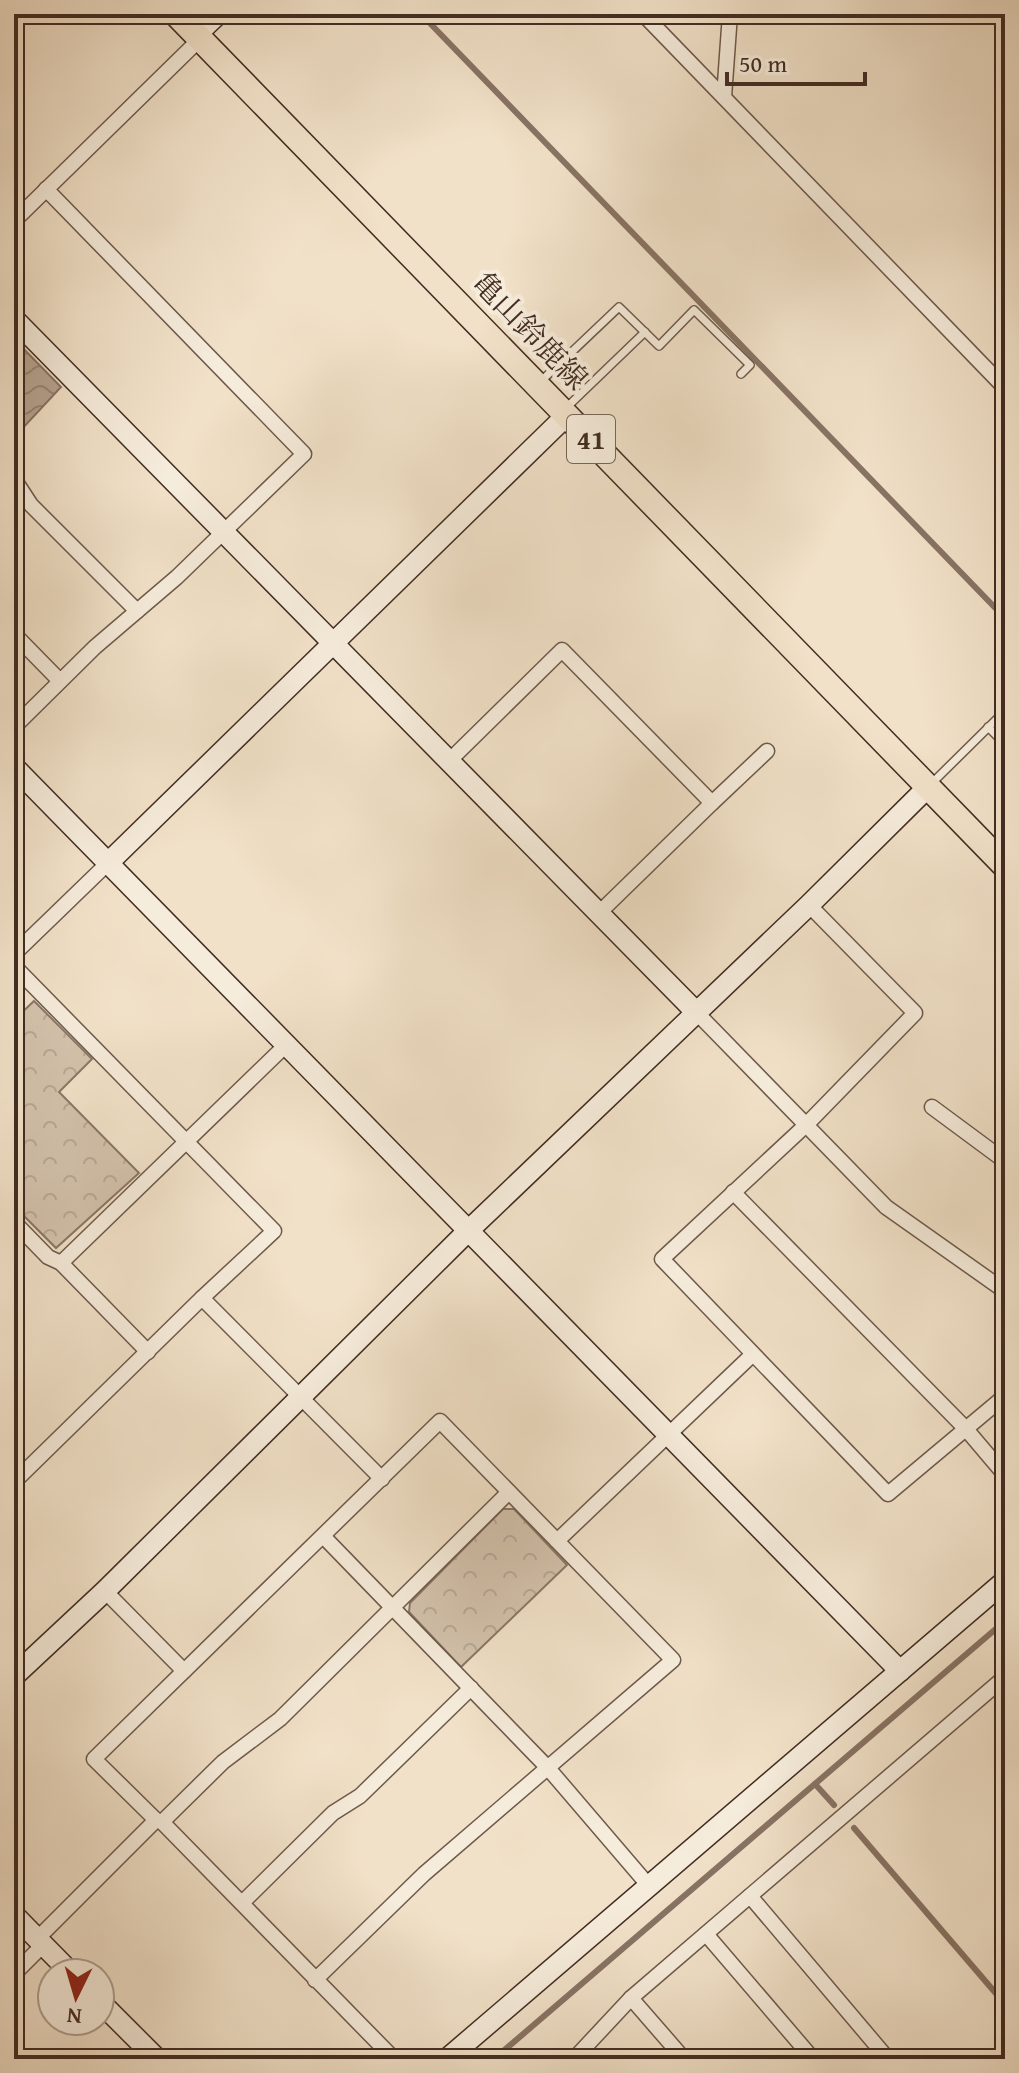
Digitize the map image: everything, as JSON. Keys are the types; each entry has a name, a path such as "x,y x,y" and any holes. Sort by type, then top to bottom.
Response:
{"main road":[{"name":"亀山鈴鹿線","path":"176,14 1005,866"}],"street":[{"path":"14,221 218,14"},
{"path":"643,14 1005,388"},
{"path":"724,97 730,14"},
{"path":"14,727 95,647 224,532 304,454 46,189"},
{"path":"14,319 886,1207 1005,1291"},
{"path":"14,954 566,413"},
{"path":"14,479 31,505 137,611"},
{"path":"14,634 60,681"},
{"path":"449,761 562,650 712,803"},
{"path":"598,914 767,751"},
{"path":"14,767 900,1671"},
{"path":"16,1672 105,1591 469,1230 929,786"},
{"path":"809,905 915,1013 806,1125 662,1259 888,1494 1005,1396"},
{"path":"14,966 274,1231 14,1482"},
{"path":"61,1263 286,1045"},
{"path":"932,1107 1005,1161"},
{"path":"733,1192 966,1429 1005,1475"},
{"path":"14,1222 48,1257 61,1263 148,1352"},
{"path":"202,1298 382,1479"},
{"path":"557,1541 752,1355"},
{"path":"315,1980 424,1874 673,1660 440,1421 94,1759 242,1903 315,1980 394,2059"},
{"path":"14,1974 40,1942 159,1821 223,1762 280,1719 509,1492"},
{"path":"323,1536 548,1768 649,1886"},
{"path":"447,2059 1005,1581"},
{"path":"105,1591 184,1671"},
{"path":"574,2059 631,1998 1005,1677"},
{"path":"242,1903 333,1813 360,1796 471,1688"},
{"path":"750,1896 888,2059"},
{"path":"14,1915 55,1957"},
{"path":"706,1934 813,2059"},
{"path":"631,1998 684,2059"},
{"path":"116,2018 157,2059"}],"lane":[{"path":"538,384 619,307 659,346 694,310 750,365 741,374"},
{"path":"690,312 737,358 732,362"},
{"path":"566,413 645,332"},
{"path":"929,786 1005,711"},
{"path":"988,727 1005,744"}],"green space":[{"path":"34,1001 92,1059 59,1092 139,1173 56,1248 14,1206 14,1020"},
{"path":"503,1509 514,1509 567,1565 461,1667 409,1612 410,1603"}],"water":[{"path":"14,339 61,387 22,429 14,427"}],"waterway":[{"path":"421,14 1005,618"},
{"path":"494,2059 1005,1621"},
{"path":"815,1784 834,1805"},
{"path":"854,1828 1005,2004"}]}
